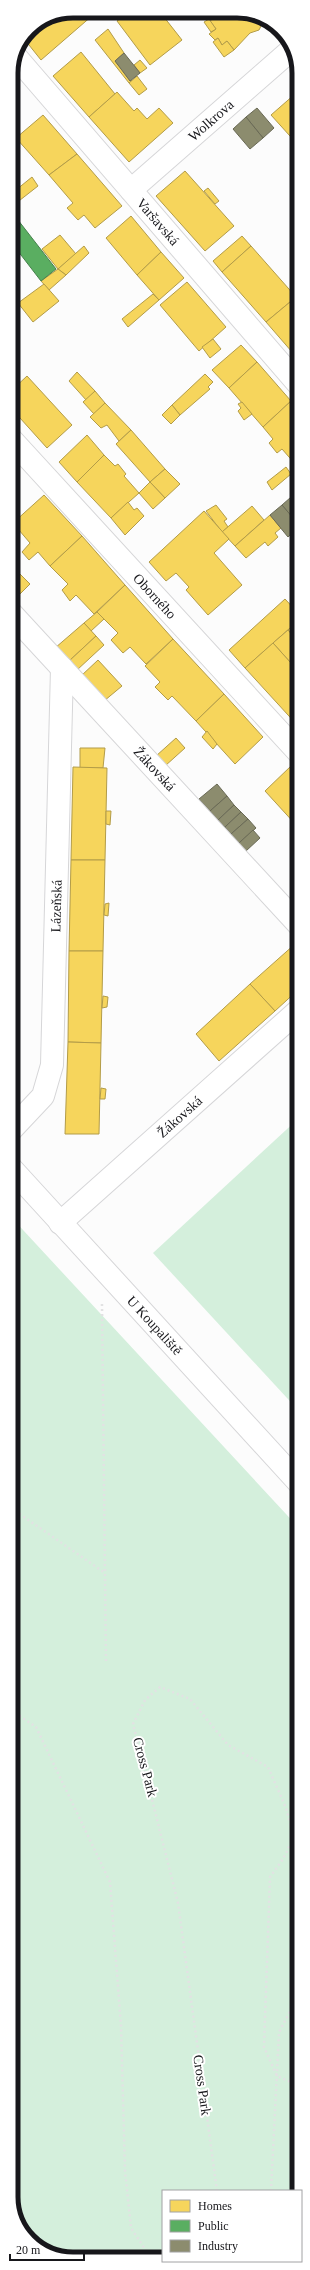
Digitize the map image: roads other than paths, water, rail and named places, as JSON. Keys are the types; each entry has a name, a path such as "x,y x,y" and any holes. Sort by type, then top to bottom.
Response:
{"street":[{"name":"Wolkrova","path":"131,190 288,52"},
{"name":"Varšavská","path":"19,61 292,377"},
{"name":"Oborného","path":"18,447 292,745"},
{"name":"Žákovská","path":"18,621 292,917"},
{"name":"Lázeňská","path":"18,1123 43,1096 52,1065 62,668"},
{"name":"Žákovská","path":"60,1223 292,1016"},
{"name":"U Koupaliště","path":"18,1176 292,1475"}]}
